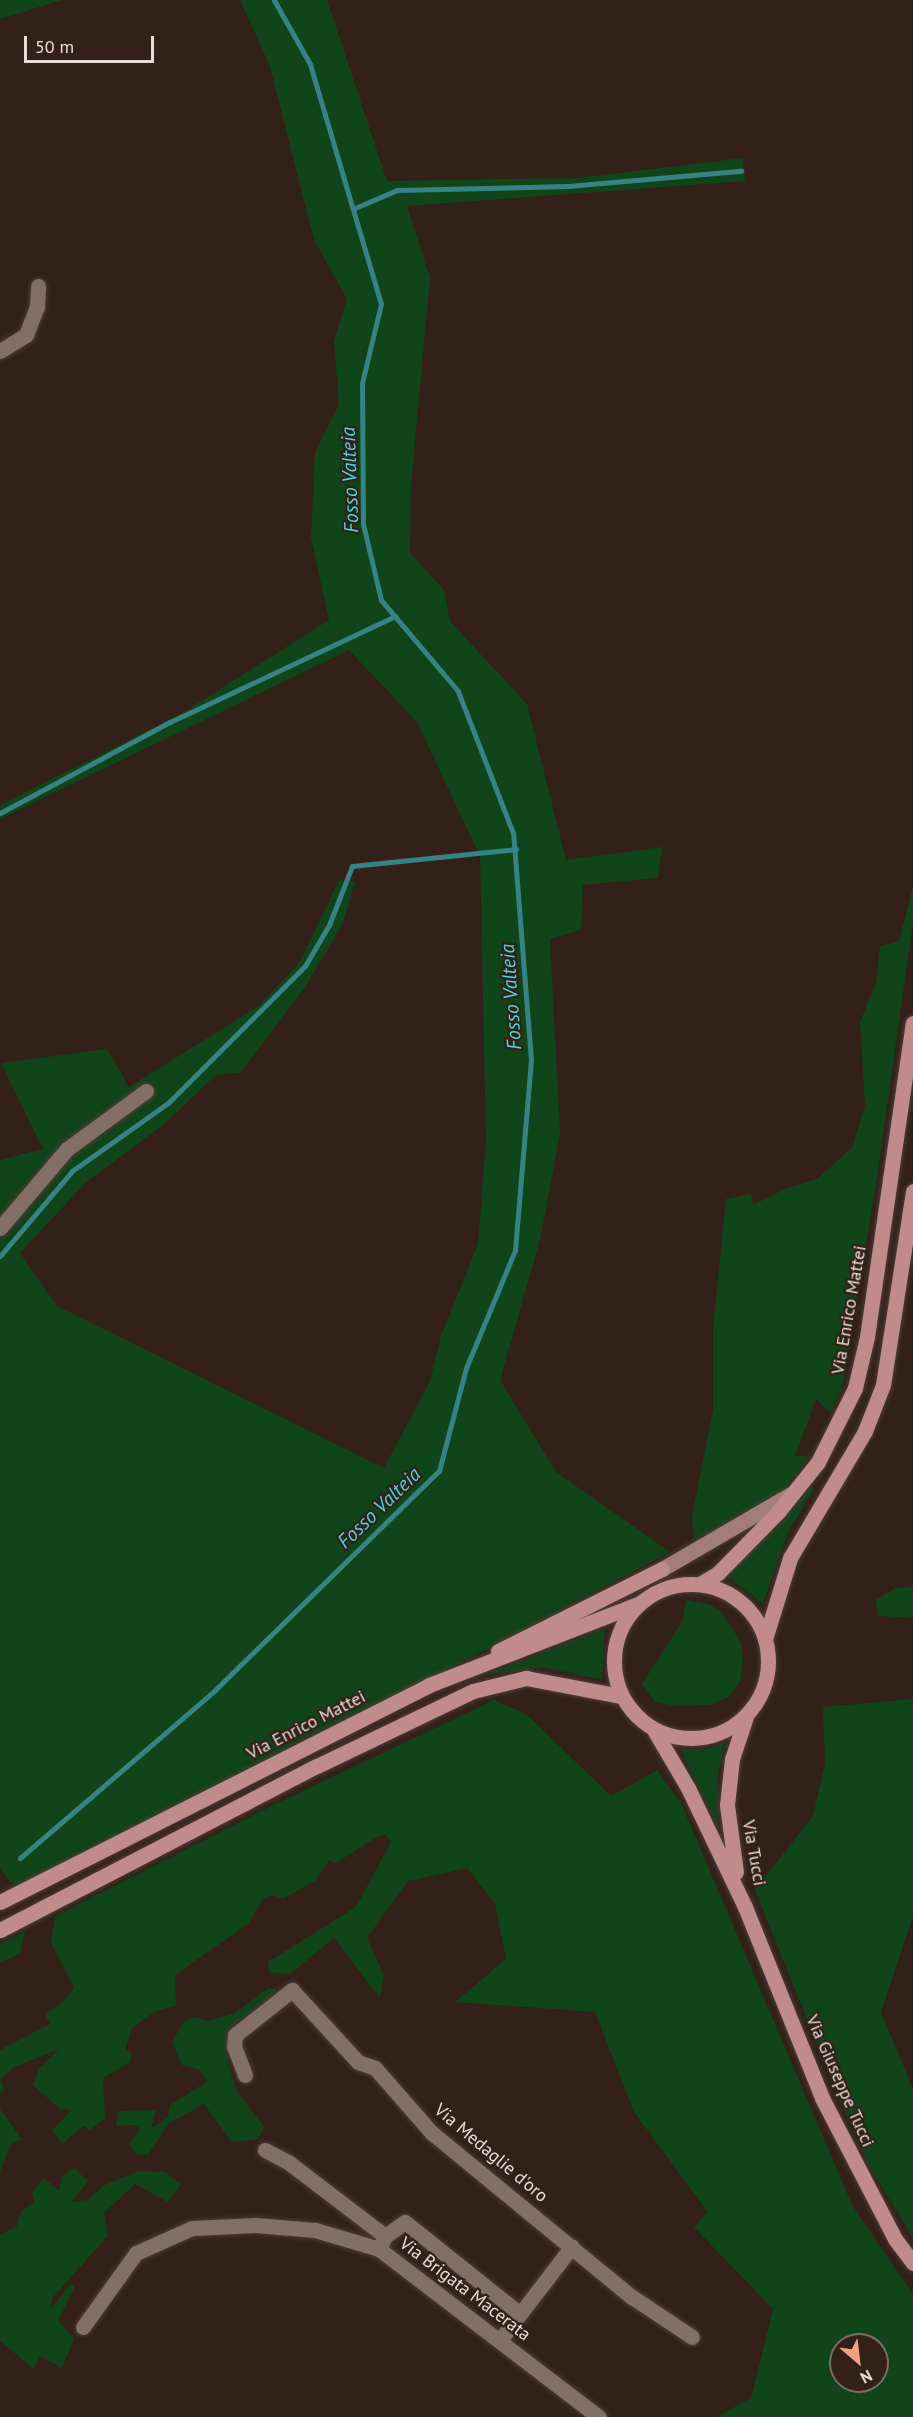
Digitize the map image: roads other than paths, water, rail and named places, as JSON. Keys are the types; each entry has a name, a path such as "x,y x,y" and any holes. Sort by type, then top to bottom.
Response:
{"main road":[{"name":"Via Enrico Mattei","path":"694,1584 718,1573 793,1493 818,1462 855,1388 867,1337 913,1023"},
{"path":"765,1639 789,1558 865,1431 883,1385 913,1191"},
{"path":"429,1685 693,1553 793,1493"},
{"path":"694,1584 740,1601 759,1624 765,1639 768,1664 764,1687 746,1716 727,1730 700,1738 675,1738 654,1730 636,1716 621,1696 613,1670 615,1645 625,1619 638,1604 662,1589 694,1584"},
{"name":"Via Enrico Mattei","path":"0,1902 429,1685 638,1604"},
{"path":"0,1930 317,1766 473,1691 526,1678 621,1696"},
{"name":"Via Tucci","path":"745,1907 730,1851 727,1805 732,1759 746,1716"},
{"name":"Via Tucci","path":"654,1730 688,1788 745,1907"},
{"name":"Via Giuseppe Tucci","path":"745,1907 822,2098 895,2239 913,2263"}],"street":[{"path":"0,351 26,335 38,307 38,286"},
{"path":"0,1228 67,1149 146,1091"},
{"name":"Via Medaglie d'oro","path":"245,2075 234,2047 235,2035 292,1990 358,2062 375,2068 432,2133 632,2297 692,2337"},
{"path":"265,2150 288,2162 382,2243 405,2222 519,2313"},
{"name":"Via Brigata Macerata","path":"83,2327 136,2253 192,2228 256,2225 315,2230 382,2243 500,2340 599,2417"},
{"path":"500,2340 572,2246"}],"waterway":[{"name":"Fosso Valteia","path":"20,1858 215,1690 439,1471 466,1368 515,1250 531,1060 513,833 458,691 381,600 363,524 362,383 381,304 310,64 274,0"},
{"path":"355,208 397,190 568,186 741,171"},
{"path":"0,813 170,722 395,616"},
{"path":"0,1256 72,1171 168,1103 305,966 329,925 352,866 516,849"}]}
